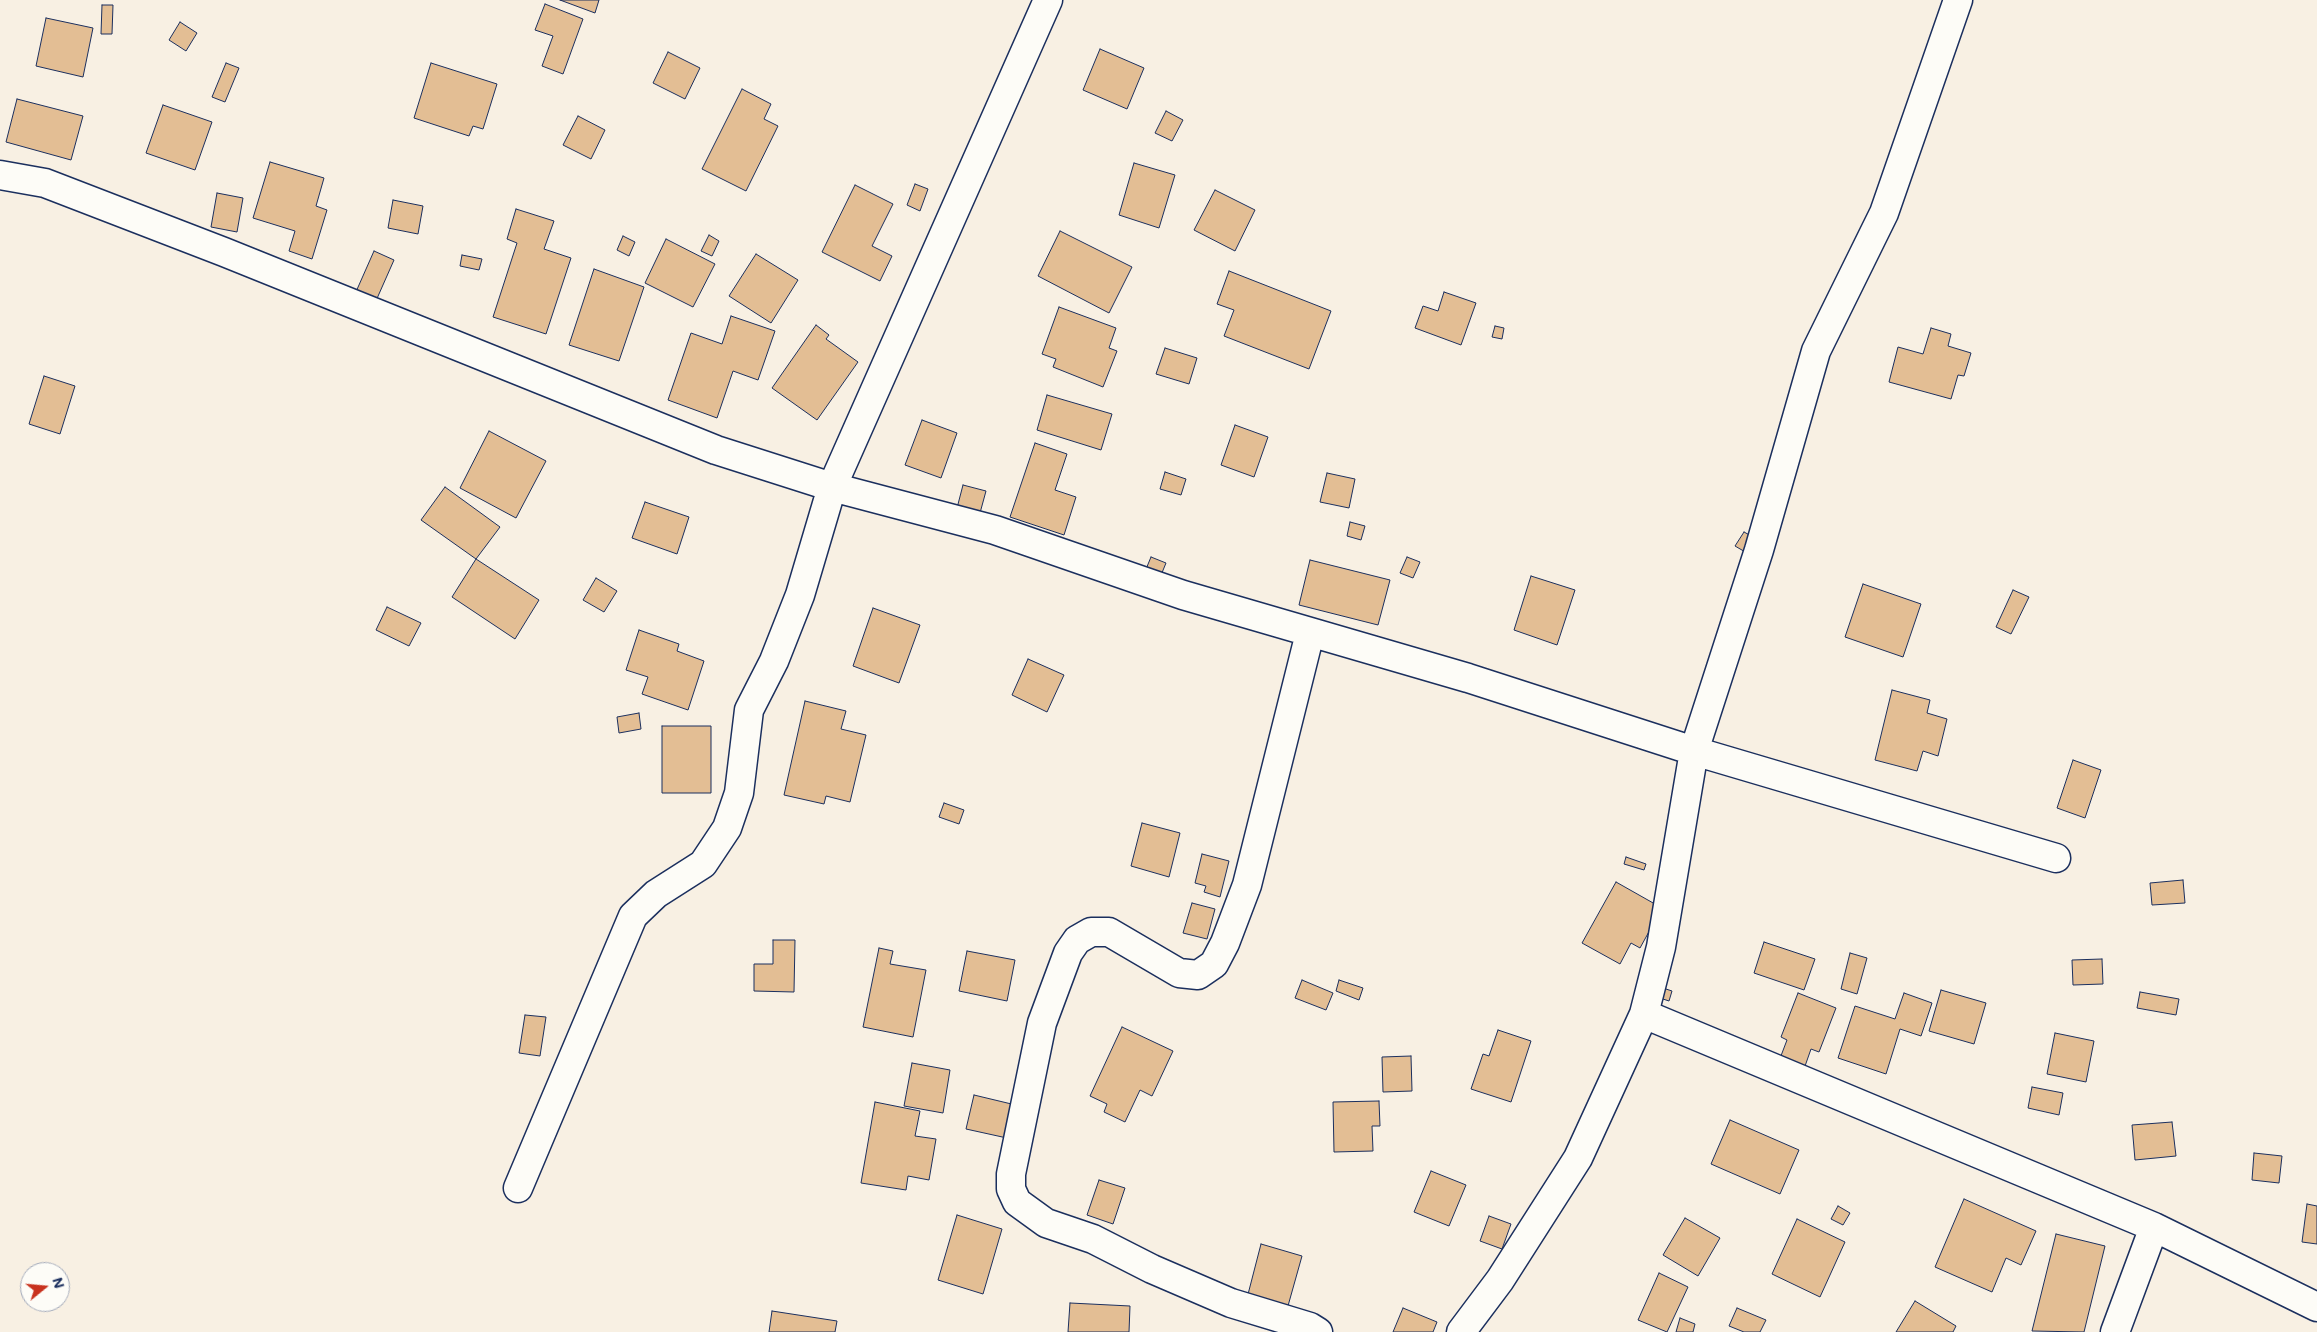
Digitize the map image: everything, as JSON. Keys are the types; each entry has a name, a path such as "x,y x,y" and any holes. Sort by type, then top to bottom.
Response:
{"street":[{"path":"518,1188 634,916 656,894 703,864 727,828 739,793 749,710 774,661 800,595 832,487 1048,0"},
{"path":"1461,1332 1500,1280 1578,1158 1644,1014 1661,947 1694,750 1760,550 1816,351 1884,213 1958,0"},
{"path":"0,175 45,183 224,252 716,450 832,487 995,530 1183,595 1468,678 1694,750 2056,858"},
{"path":"1310,633 1247,885 1225,943 1214,964 1198,975 1179,973 1109,932 1091,932 1077,940 1068,953 1042,1023 1011,1174 1011,1189 1017,1202 1046,1223 1093,1239 1152,1269 1232,1303 1310,1327 1318,1332"},
{"path":"1644,1014 2154,1227 2317,1307"},
{"path":"2115,1332 2154,1227"}],"building":[{"path":"560,0 599,0 595,13"},
{"path":"545,4 583,19 563,74 542,66 553,36 535,30"},
{"path":"102,5 113,5 112,34 101,34"},
{"path":"46,18 93,28 83,77 36,66"},
{"path":"180,22 197,33 186,51 169,40"},
{"path":"1100,49 1144,68 1127,109 1083,90"},
{"path":"668,52 700,68 685,99 653,83"},
{"path":"226,63 239,68 225,102 212,97"},
{"path":"431,63 497,84 483,129 473,126 469,136 414,118"},
{"path":"742,89 771,104 764,119 778,126 746,191 702,169"},
{"path":"17,99 83,116 71,160 6,142"},
{"path":"163,105 212,122 195,170 146,153"},
{"path":"1166,111 1183,120 1172,141 1155,133"},
{"path":"578,116 605,130 591,159 563,145"},
{"path":"270,162 324,178 316,206 327,210 312,259 289,251 295,231 253,218"},
{"path":"1134,163 1175,175 1159,228 1119,215"},
{"path":"915,184 928,189 920,211 907,205"},
{"path":"855,185 893,204 872,246 892,256 880,281 822,252"},
{"path":"1215,190 1255,210 1235,251 1194,230"},
{"path":"217,193 243,198 237,232 211,227"},
{"path":"393,200 423,206 418,234 388,228"},
{"path":"516,209 554,221 544,249 571,258 546,334 493,317 517,243 507,239"},
{"path":"1060,231 1132,267 1109,313 1038,276"},
{"path":"709,235 719,241 712,256 701,251"},
{"path":"623,236 635,242 629,256 617,250"},
{"path":"666,239 715,264 693,307 645,283"},
{"path":"374,251 394,260 375,303 355,294"},
{"path":"756,254 798,280 771,323 729,296"},
{"path":"462,255 482,259 479,270 460,266"},
{"path":"594,269 644,287 619,361 569,345"},
{"path":"1229,271 1331,311 1309,369 1224,336 1234,310 1217,304"},
{"path":"1444,292 1476,303 1461,345 1415,328 1423,306 1438,311"},
{"path":"1059,307 1116,328 1109,348 1117,351 1103,387 1053,367 1056,359 1042,354"},
{"path":"731,316 775,331 758,380 733,371 717,418 668,400 691,333 722,344"},
{"path":"816,325 829,335 826,339 858,362 817,420 772,388"},
{"path":"1495,326 1504,328 1502,339 1492,337"},
{"path":"1931,328 1951,334 1948,346 1971,353 1964,376 1958,375 1951,399 1889,382 1898,347 1923,354"},
{"path":"1165,348 1197,358 1189,384 1156,374"},
{"path":"44,376 75,386 60,434 29,424"},
{"path":"1047,395 1112,414 1101,450 1037,430"},
{"path":"922,420 957,433 941,478 905,465"},
{"path":"1235,425 1268,437 1254,477 1221,465"},
{"path":"489,431 546,461 516,518 460,488"},
{"path":"1035,443 1067,454 1055,490 1076,497 1064,535 1010,517"},
{"path":"1165,472 1186,479 1181,495 1160,489"},
{"path":"1327,473 1355,479 1349,508 1320,502"},
{"path":"963,485 986,491 980,513 957,508"},
{"path":"445,487 500,527 476,559 421,520"},
{"path":"645,502 689,517 677,554 632,538"},
{"path":"1350,522 1365,526 1361,540 1347,536"},
{"path":"1744,532 1755,538 1747,553 1735,546"},
{"path":"1151,557 1166,563 1159,580 1144,574"},
{"path":"1407,557 1420,562 1413,578 1400,573"},
{"path":"476,559 539,600 515,639 452,597"},
{"path":"1310,560 1390,580 1378,625 1299,605"},
{"path":"1531,576 1575,590 1557,645 1514,630"},
{"path":"596,578 617,591 604,612 583,600"},
{"path":"1863,584 1921,604 1903,657 1845,637"},
{"path":"2013,590 2029,597 2011,634 1996,627"},
{"path":"387,607 421,623 409,646 376,630"},
{"path":"873,608 920,625 899,683 853,666"},
{"path":"639,630 679,644 677,651 704,661 688,710 642,694 648,677 626,670"},
{"path":"1028,659 1064,675 1047,712 1012,695"},
{"path":"1892,690 1930,700 1927,713 1947,719 1938,756 1923,751 1917,771 1875,760"},
{"path":"805,701 846,711 841,729 866,735 850,802 826,796 824,804 784,795"},
{"path":"639,713 641,729 619,733 617,717"},
{"path":"662,726 711,726 711,793 662,793"},
{"path":"2073,760 2101,770 2085,818 2057,808"},
{"path":"944,803 964,810 959,824 939,817"},
{"path":"1142,823 1180,833 1169,877 1131,866"},
{"path":"1202,854 1229,861 1220,897 1204,892 1206,886 1195,883"},
{"path":"1626,857 1646,864 1644,870 1624,864"},
{"path":"2183,880 2185,903 2152,905 2150,883"},
{"path":"1616,882 1662,908 1640,948 1631,943 1620,964 1582,943"},
{"path":"1192,903 1215,909 1207,939 1183,933"},
{"path":"773,940 795,940 794,992 754,991 754,964 773,964"},
{"path":"1764,942 1815,959 1804,990 1754,973"},
{"path":"879,948 893,951 890,964 926,970 913,1037 863,1027"},
{"path":"967,951 1015,960 1007,1001 959,991"},
{"path":"1850,953 1867,958 1857,994 1841,989"},
{"path":"2102,959 2103,984 2073,985 2072,960"},
{"path":"1302,980 1333,993 1326,1010 1295,998"},
{"path":"1339,980 1363,988 1359,1000 1336,991"},
{"path":"1654,985 1672,991 1669,1001 1651,995"},
{"path":"1941,990 1986,1003 1974,1044 1929,1031"},
{"path":"2140,992 2179,999 2176,1015 2137,1008"},
{"path":"1798,993 1836,1008 1819,1052 1811,1049 1804,1069 1779,1061 1787,1040 1781,1037"},
{"path":"1904,993 1932,1003 1921,1036 1900,1029 1886,1074 1838,1058 1855,1006 1895,1019"},
{"path":"525,1015 546,1017 540,1056 519,1053"},
{"path":"1122,1027 1173,1051 1152,1096 1140,1090 1125,1122 1104,1112 1107,1104 1090,1096"},
{"path":"1498,1030 1531,1041 1511,1102 1471,1089 1483,1054 1489,1056"},
{"path":"2055,1033 2094,1041 2086,1082 2047,1074"},
{"path":"1411,1056 1412,1091 1383,1092 1382,1057"},
{"path":"912,1063 950,1070 943,1113 904,1106"},
{"path":"2032,1087 2063,1093 2059,1115 2028,1108"},
{"path":"974,1095 1024,1107 1016,1140 966,1129"},
{"path":"1379,1101 1380,1126 1372,1126 1373,1151 1334,1152 1333,1102"},
{"path":"875,1102 920,1111 915,1136 936,1139 929,1180 908,1176 906,1190 861,1183"},
{"path":"1730,1120 1799,1150 1780,1194 1711,1164"},
{"path":"2172,1122 2176,1156 2135,1160 2132,1125"},
{"path":"2254,1153 2282,1156 2279,1183 2252,1180"},
{"path":"1431,1171 1466,1185 1449,1226 1414,1212"},
{"path":"1099,1180 1125,1188 1113,1224 1087,1215"},
{"path":"1964,1199 2036,1231 2021,1265 2006,1258 1992,1292 1935,1267"},
{"path":"2307,1204 2317,1206 2317,1244 2302,1242"},
{"path":"1838,1206 1850,1213 1843,1225 1831,1219"},
{"path":"957,1215 1002,1229 983,1294 938,1280"},
{"path":"1489,1216 1511,1224 1502,1249 1480,1241"},
{"path":"1685,1218 1720,1238 1698,1276 1663,1255"},
{"path":"1797,1219 1845,1242 1820,1297 1772,1274"},
{"path":"2056,1234 2105,1246 2084,1332 2032,1331"},
{"path":"1261,1244 1302,1256 1286,1313 1246,1302"},
{"path":"1659,1273 1688,1287 1667,1332 1638,1320"},
{"path":"1915,1301 1956,1326 1953,1332 1896,1332"},
{"path":"1070,1303 1130,1306 1129,1332 1068,1332"},
{"path":"1403,1308 1437,1322 1433,1332 1393,1332"},
{"path":"1737,1308 1766,1320 1760,1332 1744,1332 1729,1326"},
{"path":"772,1311 837,1321 835,1332 769,1332"},
{"path":"1680,1318 1695,1324 1693,1332 1676,1332"}]}
